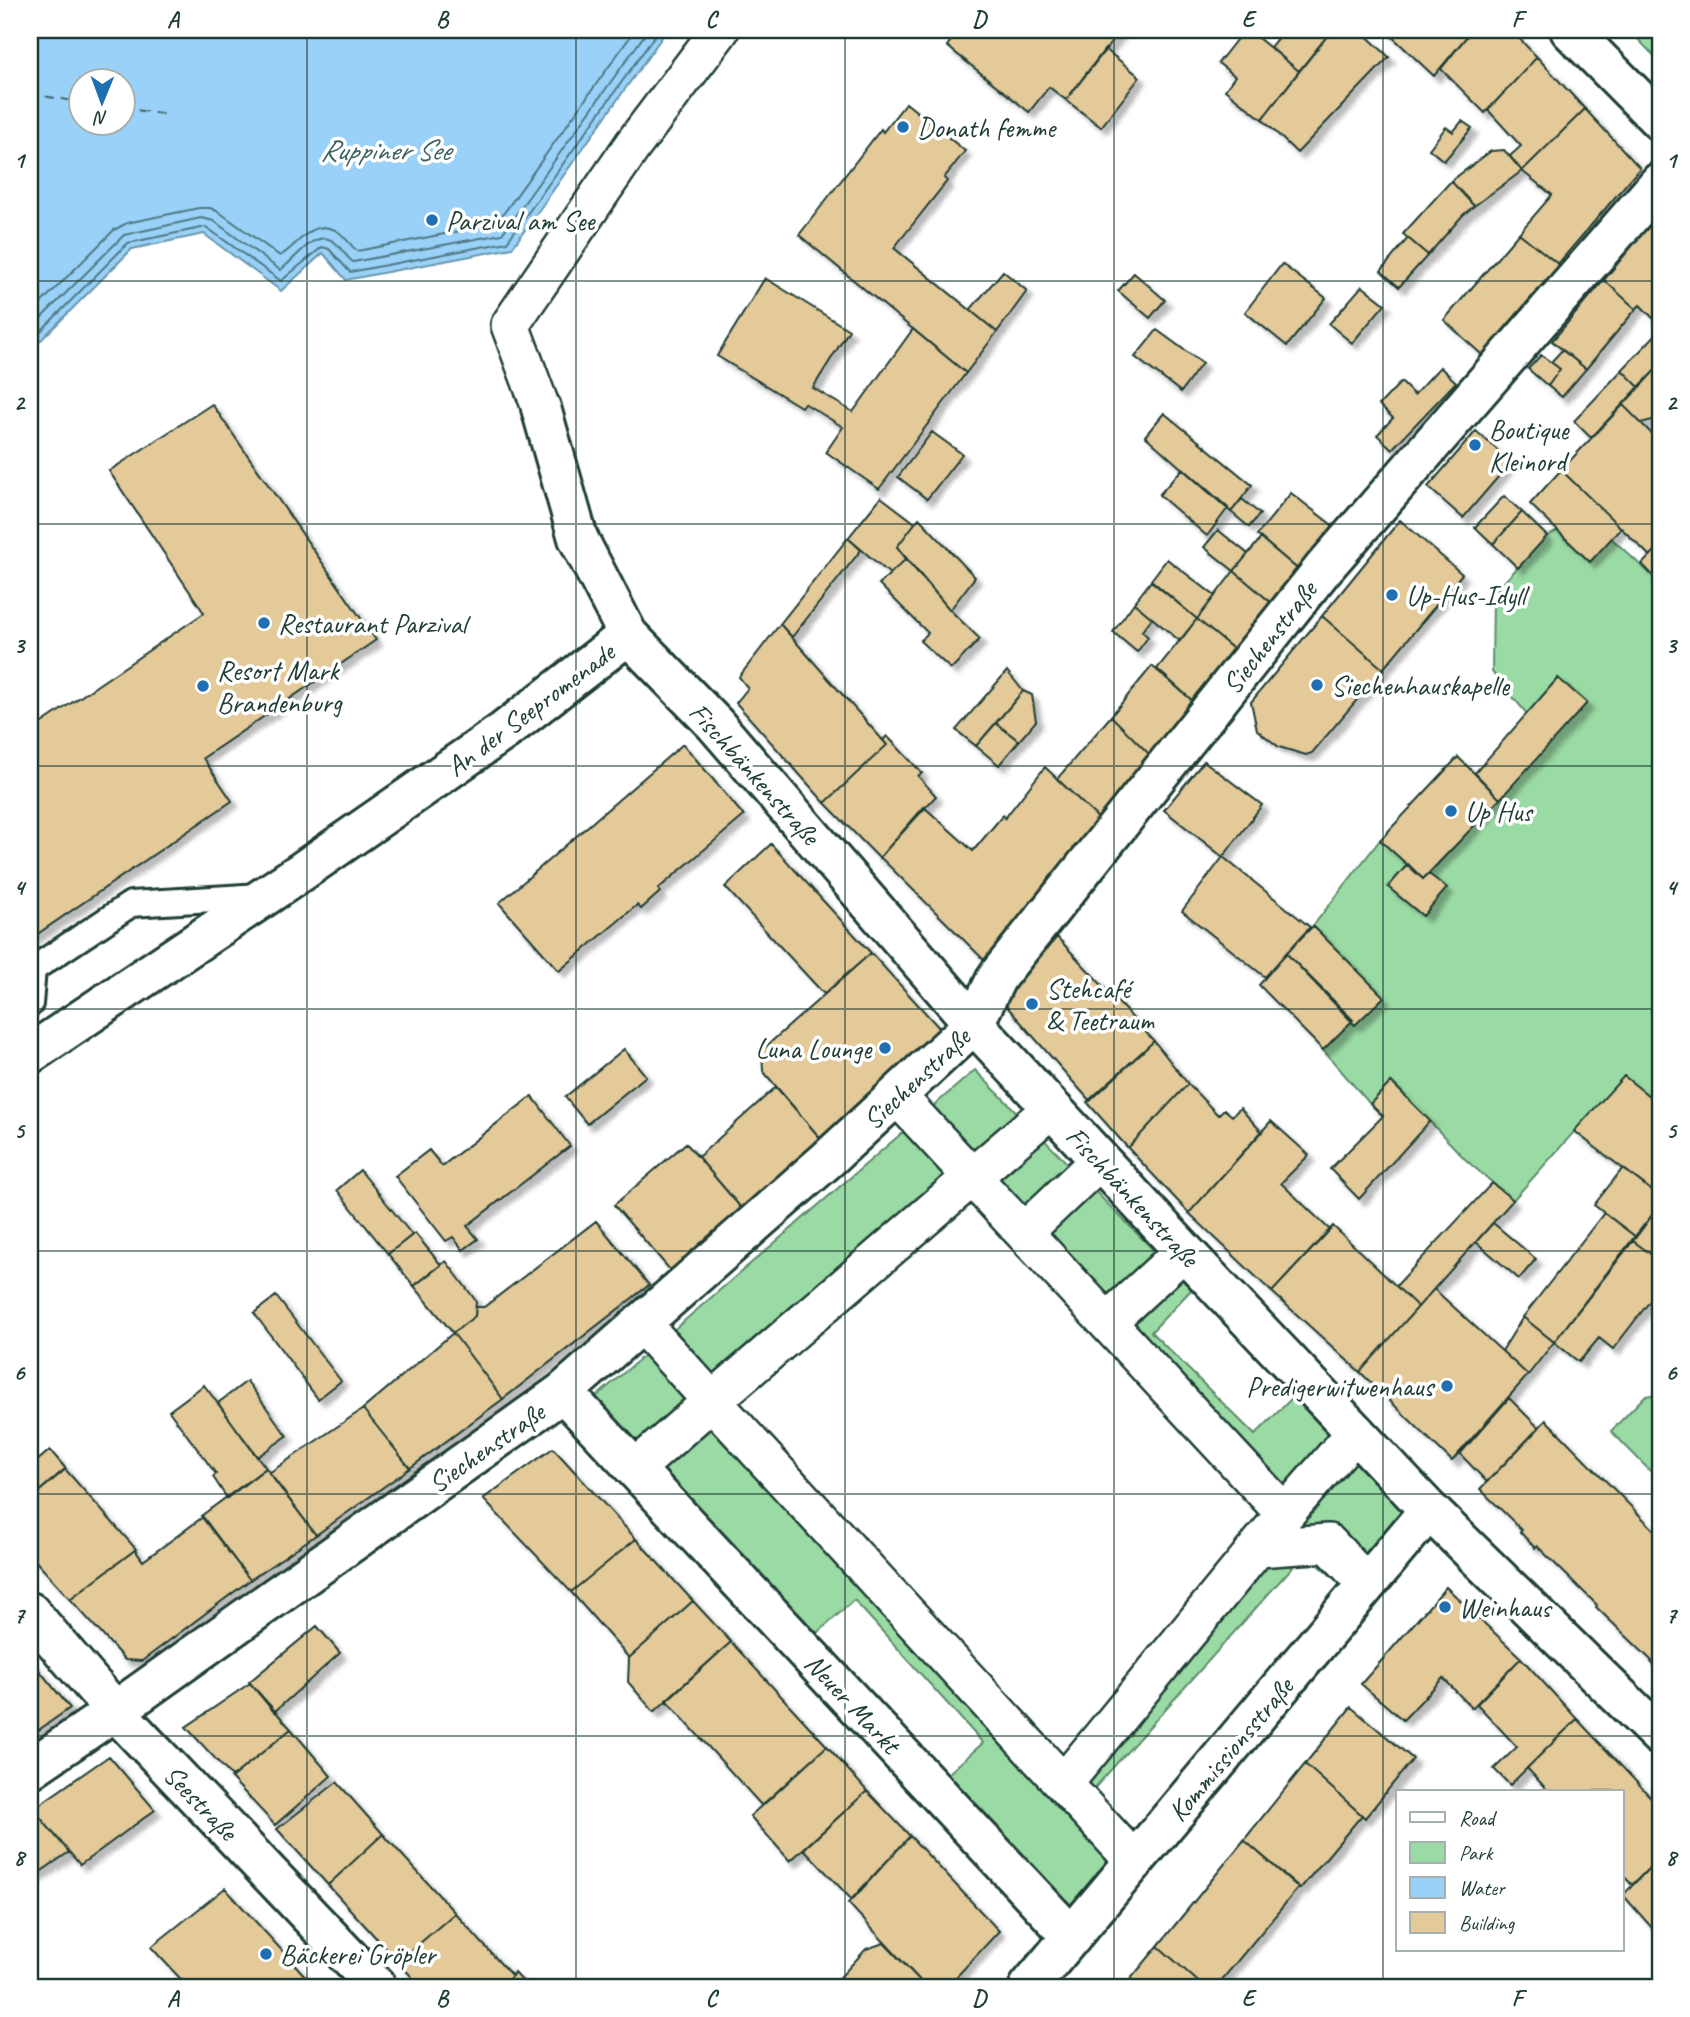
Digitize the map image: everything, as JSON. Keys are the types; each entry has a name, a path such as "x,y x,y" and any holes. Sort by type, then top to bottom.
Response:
{"street":[{"name":"An der Seepromenade","path":"30,1054 505,731 628,635 578,538 541,408 510,325 633,145 720,30"},
{"path":"1570,30 1660,121"},
{"name":"Siechenstraße","path":"30,1769 115,1712 563,1392 897,1096 974,1024 997,977 1323,569 1660,182"},
{"name":"Fischbänkenstraße","path":"628,635 715,724 974,1024 1184,1251 1429,1510 1660,1736"},
{"path":"897,1096 1286,1514"},
{"path":"635,1469 1052,1108"},
{"path":"1024,1232 1100,1160"},
{"path":"1107,1322 1184,1251"},
{"path":"642,1323 1135,1862"},
{"name":"Neuer Markt","path":"563,1392 1072,1937"},
{"path":"1064,1783 1356,1432"},
{"name":"Kommissionsstraße","path":"1029,1987 1429,1510"},
{"path":"1258,1548 1328,1543 1367,1584"},
{"name":"Seestraße","path":"30,1612 115,1712 377,1987"}],"lane":[{"path":"30,1004 33,970 131,904 266,896"}],"green space":[{"path":"1629,30 1660,30 1660,62"},
{"path":"1558,531 1590,562 1611,538 1660,583 1660,1105 1624,1076 1513,1200 1467,1161 1392,1082 1370,1104 1323,1050 1351,1022 1355,1025 1384,997 1313,926 1380,840 1408,864 1388,887 1423,916 1446,888 1429,874 1587,703 1558,678 1527,714 1492,672 1493,594 1547,536"},
{"path":"975,1070 1192,1289 1151,1332 1255,1435 1297,1393 1412,1515 1351,1593 1305,1553 1091,1792 1136,1832 1069,1912 941,1780 983,1743 854,1600 812,1638 590,1402","holes":["972,1178 1285,1514 1064,1783 712,1401"]},
{"path":"1660,1394 1660,1481 1611,1431 1645,1396"}],"water":[{"name":"Ruppiner See","path":"30,30 667,30 512,248 346,280 323,253 281,291 204,234 132,249 30,351"}],"building":[{"path":"959,30 1121,30 1066,100 1049,87 1029,112 947,46"},
{"path":"1244,30 1248,30 1299,71 1262,119 1225,90 1235,76 1218,63"},
{"path":"1284,30 1332,30 1299,71 1270,47"},
{"path":"1332,30 1360,30 1389,57 1297,153 1262,119"},
{"path":"1385,30 1472,30 1434,76"},
{"path":"1472,30 1511,30 1537,57 1485,113 1441,69"},
{"path":"1105,49 1140,77 1101,127 1066,100"},
{"path":"1537,57 1585,109 1522,171 1510,156 1521,146 1488,110"},
{"path":"906,103 965,151 944,178 947,181 894,248 997,332 966,373 799,235 881,129 883,132"},
{"path":"1585,109 1640,168 1558,264 1519,233 1552,195 1522,171"},
{"path":"1462,121 1472,128 1444,161 1429,149 1446,127 1453,132"},
{"path":"1504,150 1522,171 1474,206 1451,181 1491,151"},
{"path":"1451,181 1474,206 1428,255 1403,234"},
{"path":"1660,212 1660,325 1640,305 1636,309 1604,280"},
{"path":"1519,233 1559,265 1482,355 1444,320"},
{"path":"1408,238 1428,255 1399,287 1381,271"},
{"path":"1282,264 1326,298 1287,346 1245,312"},
{"path":"1003,271 1027,291 997,332 970,310"},
{"path":"1134,273 1165,300 1150,318 1118,291"},
{"path":"765,278 849,330 813,388 853,412 913,329 966,373 879,489 826,452 843,427 804,403 801,407 717,356"},
{"path":"1604,280 1636,309 1586,369 1552,341"},
{"path":"1362,286 1385,304 1352,343 1329,324"},
{"path":"1157,330 1202,363 1181,392 1135,357"},
{"path":"1660,330 1660,365 1639,387 1622,370"},
{"path":"1562,350 1586,369 1562,397 1548,386 1560,369 1551,362"},
{"path":"1541,355 1560,369 1548,386 1528,369"},
{"path":"1660,365 1660,418 1641,423 1623,405"},
{"path":"1440,367 1456,382 1392,449 1377,435 1393,418 1379,405 1401,382 1414,395"},
{"path":"1622,370 1639,387 1591,438 1574,421"},
{"name":"Resort Mark Brandenburg","path":"212,404 376,640 203,758 232,801 30,939 30,731 204,613 109,471"},
{"path":"1623,405 1660,442 1660,546 1650,556 1561,470"},
{"path":"1164,413 1252,485 1231,512 1145,436"},
{"path":"1476,431 1511,462 1463,518 1428,487"},
{"path":"932,432 962,454 927,499 898,477"},
{"path":"1183,468 1228,508 1207,536 1159,495"},
{"path":"1561,470 1621,528 1590,562 1530,504"},
{"path":"1291,493 1337,529 1301,572 1257,535"},
{"path":"1504,496 1522,512 1493,544 1475,527"},
{"path":"881,497 915,523 897,547 906,559 890,574 848,538"},
{"path":"1242,499 1260,514 1249,527 1231,512"},
{"path":"1522,512 1547,536 1518,568 1493,544"},
{"path":"919,518 975,577 950,610 897,547"},
{"name":"Up-Hus-Idyll","path":"1400,520 1462,574 1383,669 1322,616"},
{"path":"1218,530 1248,554 1234,571 1204,547"},
{"path":"848,538 861,550 792,637 780,624"},
{"path":"1261,538 1301,572 1274,605 1234,571"},
{"path":"1660,546 1660,583 1642,564"},
{"path":"906,559 950,610 980,639 951,669 920,641 928,633 879,584"},
{"path":"1167,559 1215,596 1197,619 1151,580"},
{"path":"1234,571 1274,605 1237,652 1197,619"},
{"path":"1151,581 1197,619 1180,641 1134,603"},
{"path":"1134,603 1152,618 1142,631 1148,637 1137,652 1113,632"},
{"name":"Siechenhauskapelle","path":"1322,616 1383,669 1312,753 1306,755 1279,747 1257,730 1251,702"},
{"path":"1197,619 1237,652 1195,703 1157,669"},
{"path":"780,624 887,745 825,803 736,703 748,688 739,677"},
{"path":"1152,666 1195,703 1152,757 1111,716"},
{"path":"1007,671 1023,691 976,746 956,730"},
{"path":"1558,678 1587,703 1500,799 1475,773"},
{"path":"1023,691 1032,695 1036,721 1019,741 996,723"},
{"path":"1111,716 1152,757 1101,821 1057,779"},
{"path":"996,723 1019,741 999,765 976,746"},
{"path":"887,736 922,773 918,776 936,796 879,858 825,803 887,745 883,740"},
{"path":"683,744 744,816 658,889 660,892 641,909 637,905 559,971 499,903"},
{"path":"1458,757 1500,799 1423,879 1380,840"},
{"path":"1204,761 1262,805 1223,857 1164,810"},
{"path":"1045,767 1101,821 987,963 880,857 924,807 973,851 1003,815 1005,818"},
{"path":"771,844 871,953 824,994 725,887"},
{"path":"1223,857 1310,927 1265,977 1182,911"},
{"path":"1408,864 1423,879 1429,874 1447,888 1423,916 1388,887"},
{"path":"1313,926 1384,997 1355,1025 1286,953"},
{"path":"1057,937 1154,1041 1090,1101 1002,1001"},
{"path":"871,953 941,1030 821,1139 763,1071 762,1050"},
{"path":"1286,953 1353,1020 1323,1050 1259,985"},
{"path":"1154,1041 1188,1084 1128,1148 1087,1102"},
{"path":"624,1049 646,1076 587,1124 565,1097"},
{"path":"1624,1076 1660,1105 1660,1197 1574,1131"},
{"path":"1391,1082 1430,1121 1359,1199 1330,1169 1383,1116 1370,1104"},
{"path":"1188,1084 1218,1115 1224,1109 1232,1116 1240,1108 1262,1132 1189,1213 1128,1148"},
{"path":"776,1087 821,1139 742,1209 698,1157"},
{"path":"532,1096 570,1146 467,1226 478,1239 463,1250 453,1237 446,1241 395,1176 429,1150 442,1166"},
{"path":"1271,1121 1309,1155 1281,1183 1330,1230 1272,1292 1189,1213"},
{"path":"686,1143 742,1209 671,1271 614,1205"},
{"path":"1623,1168 1660,1197 1660,1205 1636,1237 1594,1205"},
{"path":"360,1170 412,1235 388,1254 337,1190"},
{"path":"1492,1183 1513,1200 1418,1307 1396,1286"},
{"path":"1660,1205 1660,1261 1632,1240"},
{"path":"1604,1213 1636,1237 1554,1342 1523,1317"},
{"path":"596,1221 649,1285 503,1399 453,1333 475,1316 476,1307 484,1307"},
{"path":"1493,1223 1536,1259 1519,1279 1476,1242"},
{"path":"1333,1226 1418,1307 1360,1372 1272,1292"},
{"path":"415,1233 441,1265 414,1286 388,1254"},
{"path":"1632,1240 1660,1261 1660,1288 1613,1349 1599,1338 1579,1362 1554,1342"},
{"path":"446,1261 476,1301 475,1316 453,1333 414,1286"},
{"name":"Predigerwitwenhaus","path":"1434,1289 1528,1375 1452,1461 1360,1372"},
{"path":"276,1296 341,1381 318,1399 254,1313"},
{"path":"1523,1317 1554,1342 1528,1375 1502,1351"},
{"path":"453,1333 503,1399 410,1468 363,1409"},
{"path":"247,1381 287,1436 257,1457 218,1403"},
{"path":"204,1385 266,1468 227,1498 213,1477 216,1474 169,1411"},
{"path":"1509,1398 1539,1428 1487,1482 1460,1454"},
{"path":"363,1409 410,1468 316,1535 269,1473"},
{"path":"1546,1420 1660,1536 1660,1672 1597,1605 1537,1546 1535,1548 1520,1532 1522,1530 1480,1489"},
{"path":"553,1448 636,1539 571,1592 483,1499"},
{"path":"50,1450 66,1469 30,1499 30,1453 37,1461"},
{"path":"266,1468 316,1535 250,1580 201,1516"},
{"path":"65,1469 136,1549 70,1599 30,1555 30,1499"},
{"path":"203,1517 250,1580 142,1661 125,1660 70,1599 135,1550 143,1561"},
{"path":"636,1539 693,1601 629,1658 571,1592"},
{"path":"1446,1587 1521,1658 1472,1708 1443,1678 1403,1720 1361,1684"},
{"path":"693,1601 731,1642 654,1712 628,1682 629,1658"},
{"path":"317,1626 340,1653 274,1712 249,1682"},
{"path":"731,1642 827,1746 762,1806 666,1700"},
{"path":"1521,1658 1577,1719 1510,1785 1494,1769 1517,1747 1477,1704"},
{"path":"30,1659 70,1708 30,1736"},
{"path":"250,1683 291,1729 232,1777 186,1727"},
{"path":"1351,1707 1413,1759 1365,1818 1305,1764"},
{"path":"1577,1719 1660,1807 1660,1857 1632,1885 1624,1876 1624,1790 1547,1790 1527,1768"},
{"path":"291,1729 331,1776 275,1825 231,1778"},
{"path":"827,1746 867,1791 790,1861 750,1816"},
{"path":"109,1756 155,1810 80,1865 33,1809"},
{"path":"1305,1764 1362,1815 1300,1889 1244,1840"},
{"path":"337,1782 383,1834 328,1885 277,1829"},
{"path":"867,1791 910,1836 852,1900 804,1849"},
{"path":"33,1809 69,1852 30,1879 30,1811"},
{"path":"383,1834 455,1913 398,1962 328,1885"},
{"path":"910,1836 999,1931 947,1987 926,1987 848,1903"},
{"path":"1244,1840 1299,1887 1216,1987 1204,1987 1158,1946"},
{"path":"1660,1857 1660,1937 1624,1896"},
{"path":"225,1888 307,1978 298,1987 188,1987 151,1947"},
{"path":"455,1913 512,1976 500,1987 421,1987 398,1962"},
{"path":"884,1943 926,1987 831,1987 866,1949"},
{"path":"1158,1946 1204,1987 1124,1987"},
{"path":"514,1972 528,1987 500,1987 512,1976"},
{"path":"307,1978 316,1987 298,1987"}],"ferry route":[{"path":"30,94 66,100"},
{"path":"136,110 169,115"}],"place":[{"name":"Donath femme","path":"903,127"},
{"name":"Parzival am See","path":"432,220"},
{"name":"Boutique Kleinord","path":"1475,445"},
{"name":"Up-Hus-Idyll","path":"1392,595"},
{"name":"Restaurant Parzival","path":"264,623"},
{"name":"Siechenhauskapelle","path":"1317,685"},
{"name":"Resort Mark Brandenburg","path":"203,686"},
{"name":"Up Hus","path":"1451,811"},
{"name":"Stehcafé & Teetraum","path":"1032,1004"},
{"name":"Luna Lounge","path":"885,1048"},
{"name":"Predigerwitwenhaus","path":"1447,1386"},
{"name":"Weinhaus","path":"1445,1607"},
{"name":"Bäckerei Gröpler","path":"266,1954"}]}
